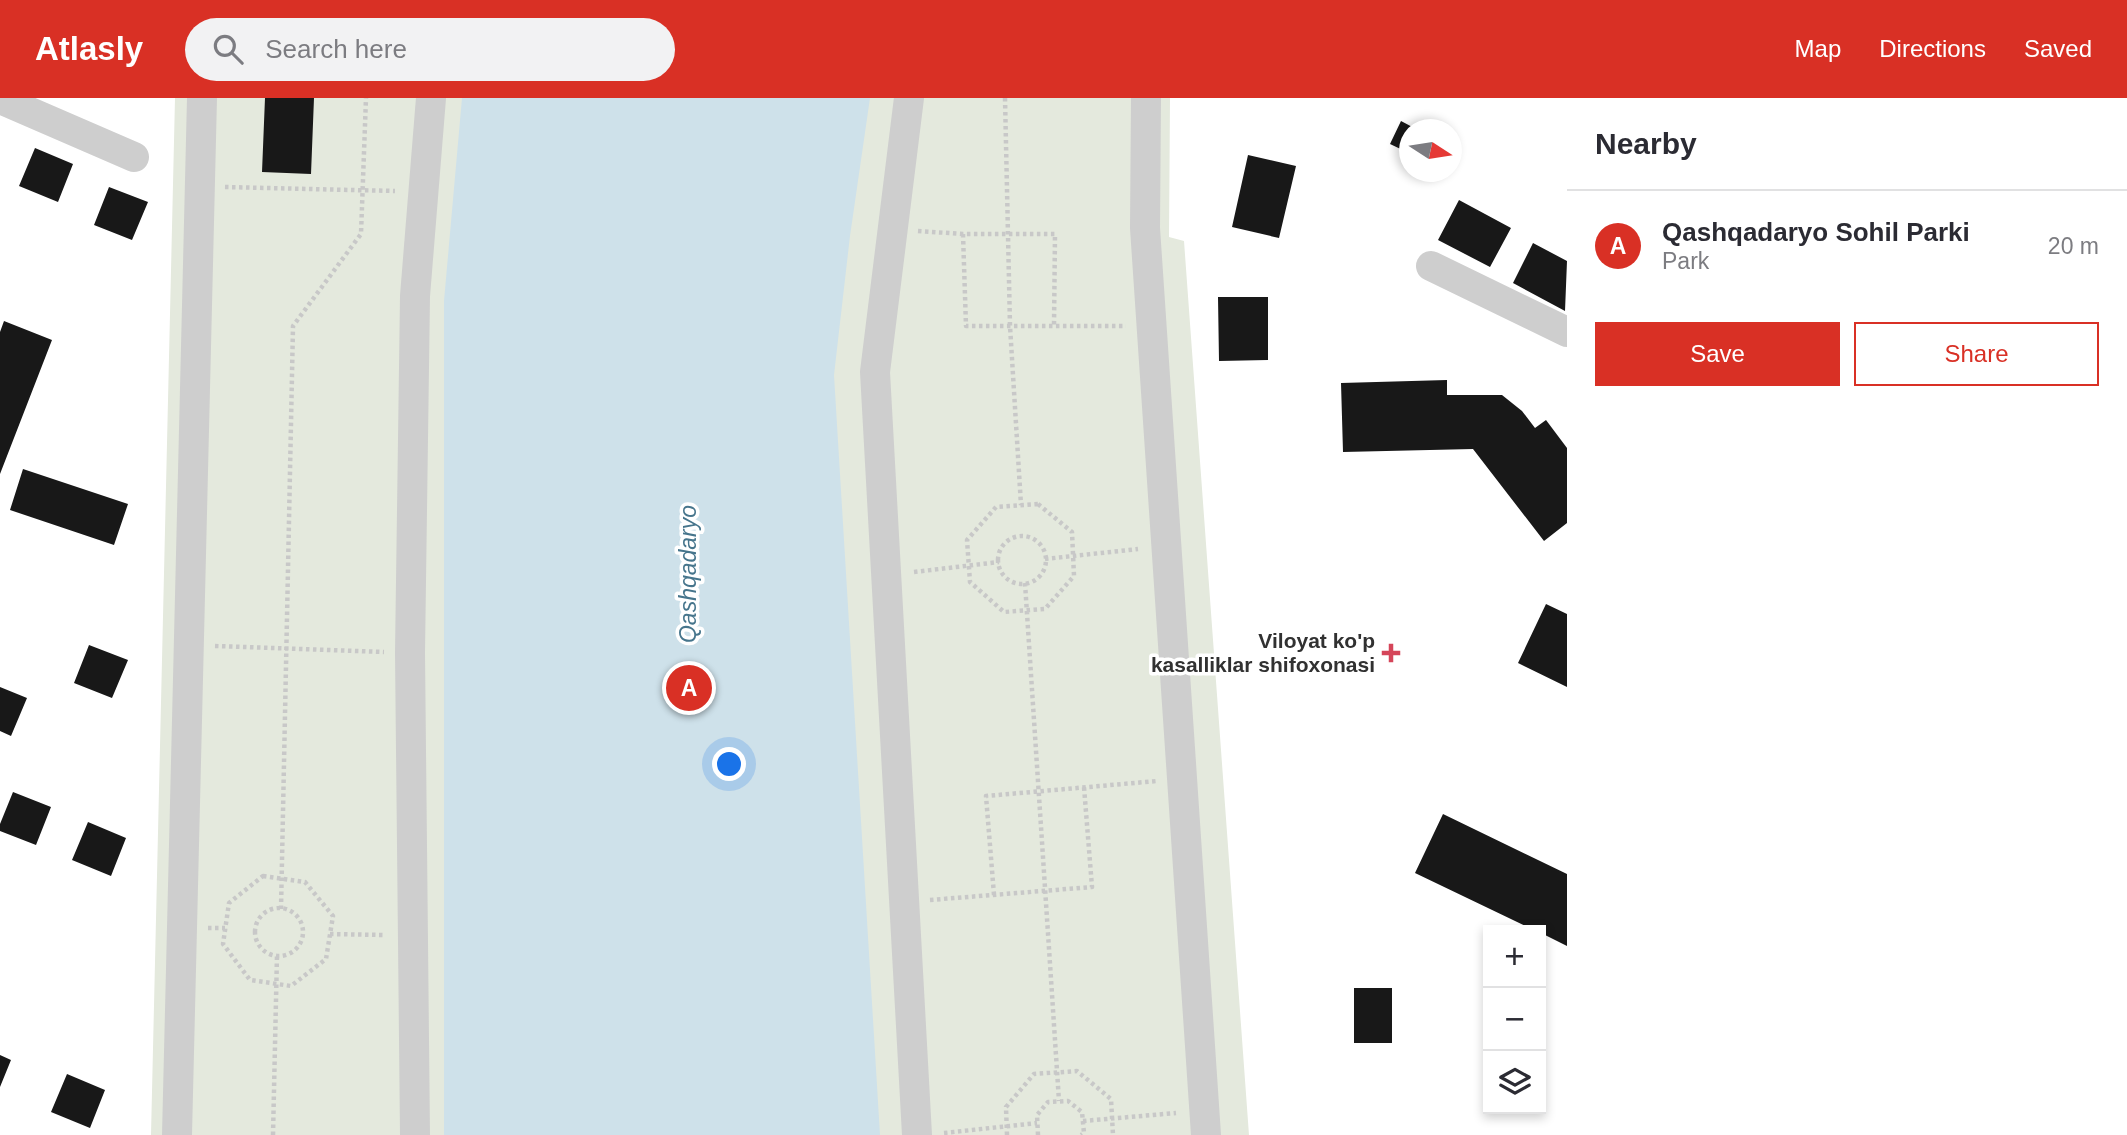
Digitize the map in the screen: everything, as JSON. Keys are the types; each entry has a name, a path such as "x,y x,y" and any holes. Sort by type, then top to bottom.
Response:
{"street":[{"path":"177,1135 202,98"},
{"path":"415,1135 410,653 415,296 431,98"},
{"path":"909,98 875,372 904,902 929,1134"},
{"path":"1146,98 1145,228 1205,1123"},
{"path":"0,99 134,157"},
{"path":"1431,266 1567,332"}],"path":[{"path":"281,909 293,326 361,234 366,98"},
{"path":"1005,98 1010,326 1021,505"},
{"path":"200,186 424,192"},
{"path":"892,230 963,234 1055,234 1054,326"},
{"path":"963,234 966,326 1152,326"},
{"path":"1038,504 1072,532 1074,576 1045,609 1004,612 970,582 967,540 996,507 1021,505 1038,504"},
{"path":"1030,537 1044,548 1046,568 1033,583 1013,584 1000,572 999,562 999,551 1010,538 1030,537"},
{"path":"1045,559 1166,546"},
{"path":"885,575 999,562"},
{"path":"1025,583 1059,1101"},
{"path":"188,645 410,653"},
{"path":"994,895 986,796 1182,779"},
{"path":"904,902 1092,887 1084,787"},
{"path":"263,876 282,879 305,882 333,916 326,959 291,986 250,980 223,944 229,903 263,876"},
{"path":"272,908 292,910 304,925 301,944 286,956 277,955 266,953 255,938 258,918 272,908"},
{"path":"330,934 412,936"},
{"path":"273,1135 277,955"},
{"path":"1007,1135 1006,1107 1034,1074 1077,1072 1111,1099 1113,1135"},
{"path":"1038,1135 1037,1115 1048,1102 1068,1101 1082,1112 1084,1133 1081,1135"},
{"path":"1083,1121 1112,1119 1205,1123"},
{"path":"929,1134 1037,1123"}],"shaded area":[{"path":"175,98 1170,98 1169,237 1184,241 1249,1135 151,1135"}],"water":[{"name":"Qashqadaryo","path":"462,98 870,98 834,375 880,1135 444,1135 444,301"}],"building":[{"path":"265,98 314,98 311,174 262,172"},
{"path":"1399,125 1399,148 1390,144"},
{"path":"35,148 73,164 58,202 19,186"},
{"path":"1248,155 1296,166 1279,238 1232,227"},
{"path":"109,187 148,202 132,240 94,225"},
{"path":"1459,200 1511,228 1490,267 1438,240"},
{"path":"1533,243 1567,261 1565,311 1513,283"},
{"path":"1218,297 1268,297 1268,360 1219,361"},
{"path":"4,321 52,340 0,474 0,332"},
{"path":"1447,380 1447,395 1502,395 1522,411 1535,428 1546,420 1567,448 1567,523 1544,541 1473,449 1343,452 1341,383"},
{"path":"23,469 128,504 114,545 10,510"},
{"path":"1546,604 1567,614 1567,687 1518,663"},
{"path":"89,645 128,660 112,698 74,683"},
{"path":"0,687 27,698 11,736 0,731"},
{"path":"13,792 51,807 36,845 0,831 0,824"},
{"path":"1443,814 1567,874 1567,946 1546,936 1546,925 1524,925 1415,873"},
{"path":"88,822 126,838 111,876 72,860"},
{"path":"1354,988 1392,988 1392,1043 1354,1043"},
{"path":"0,1055 11,1060 0,1087"},
{"path":"67,1074 105,1090 90,1128 51,1112"}],"place":[{"name":"Viloyat ko'p kasalliklar shifoxonasi","path":"1391,653"},
{"name":"Qashqadaryo Sohil Parki","path":"689,688"}]}
